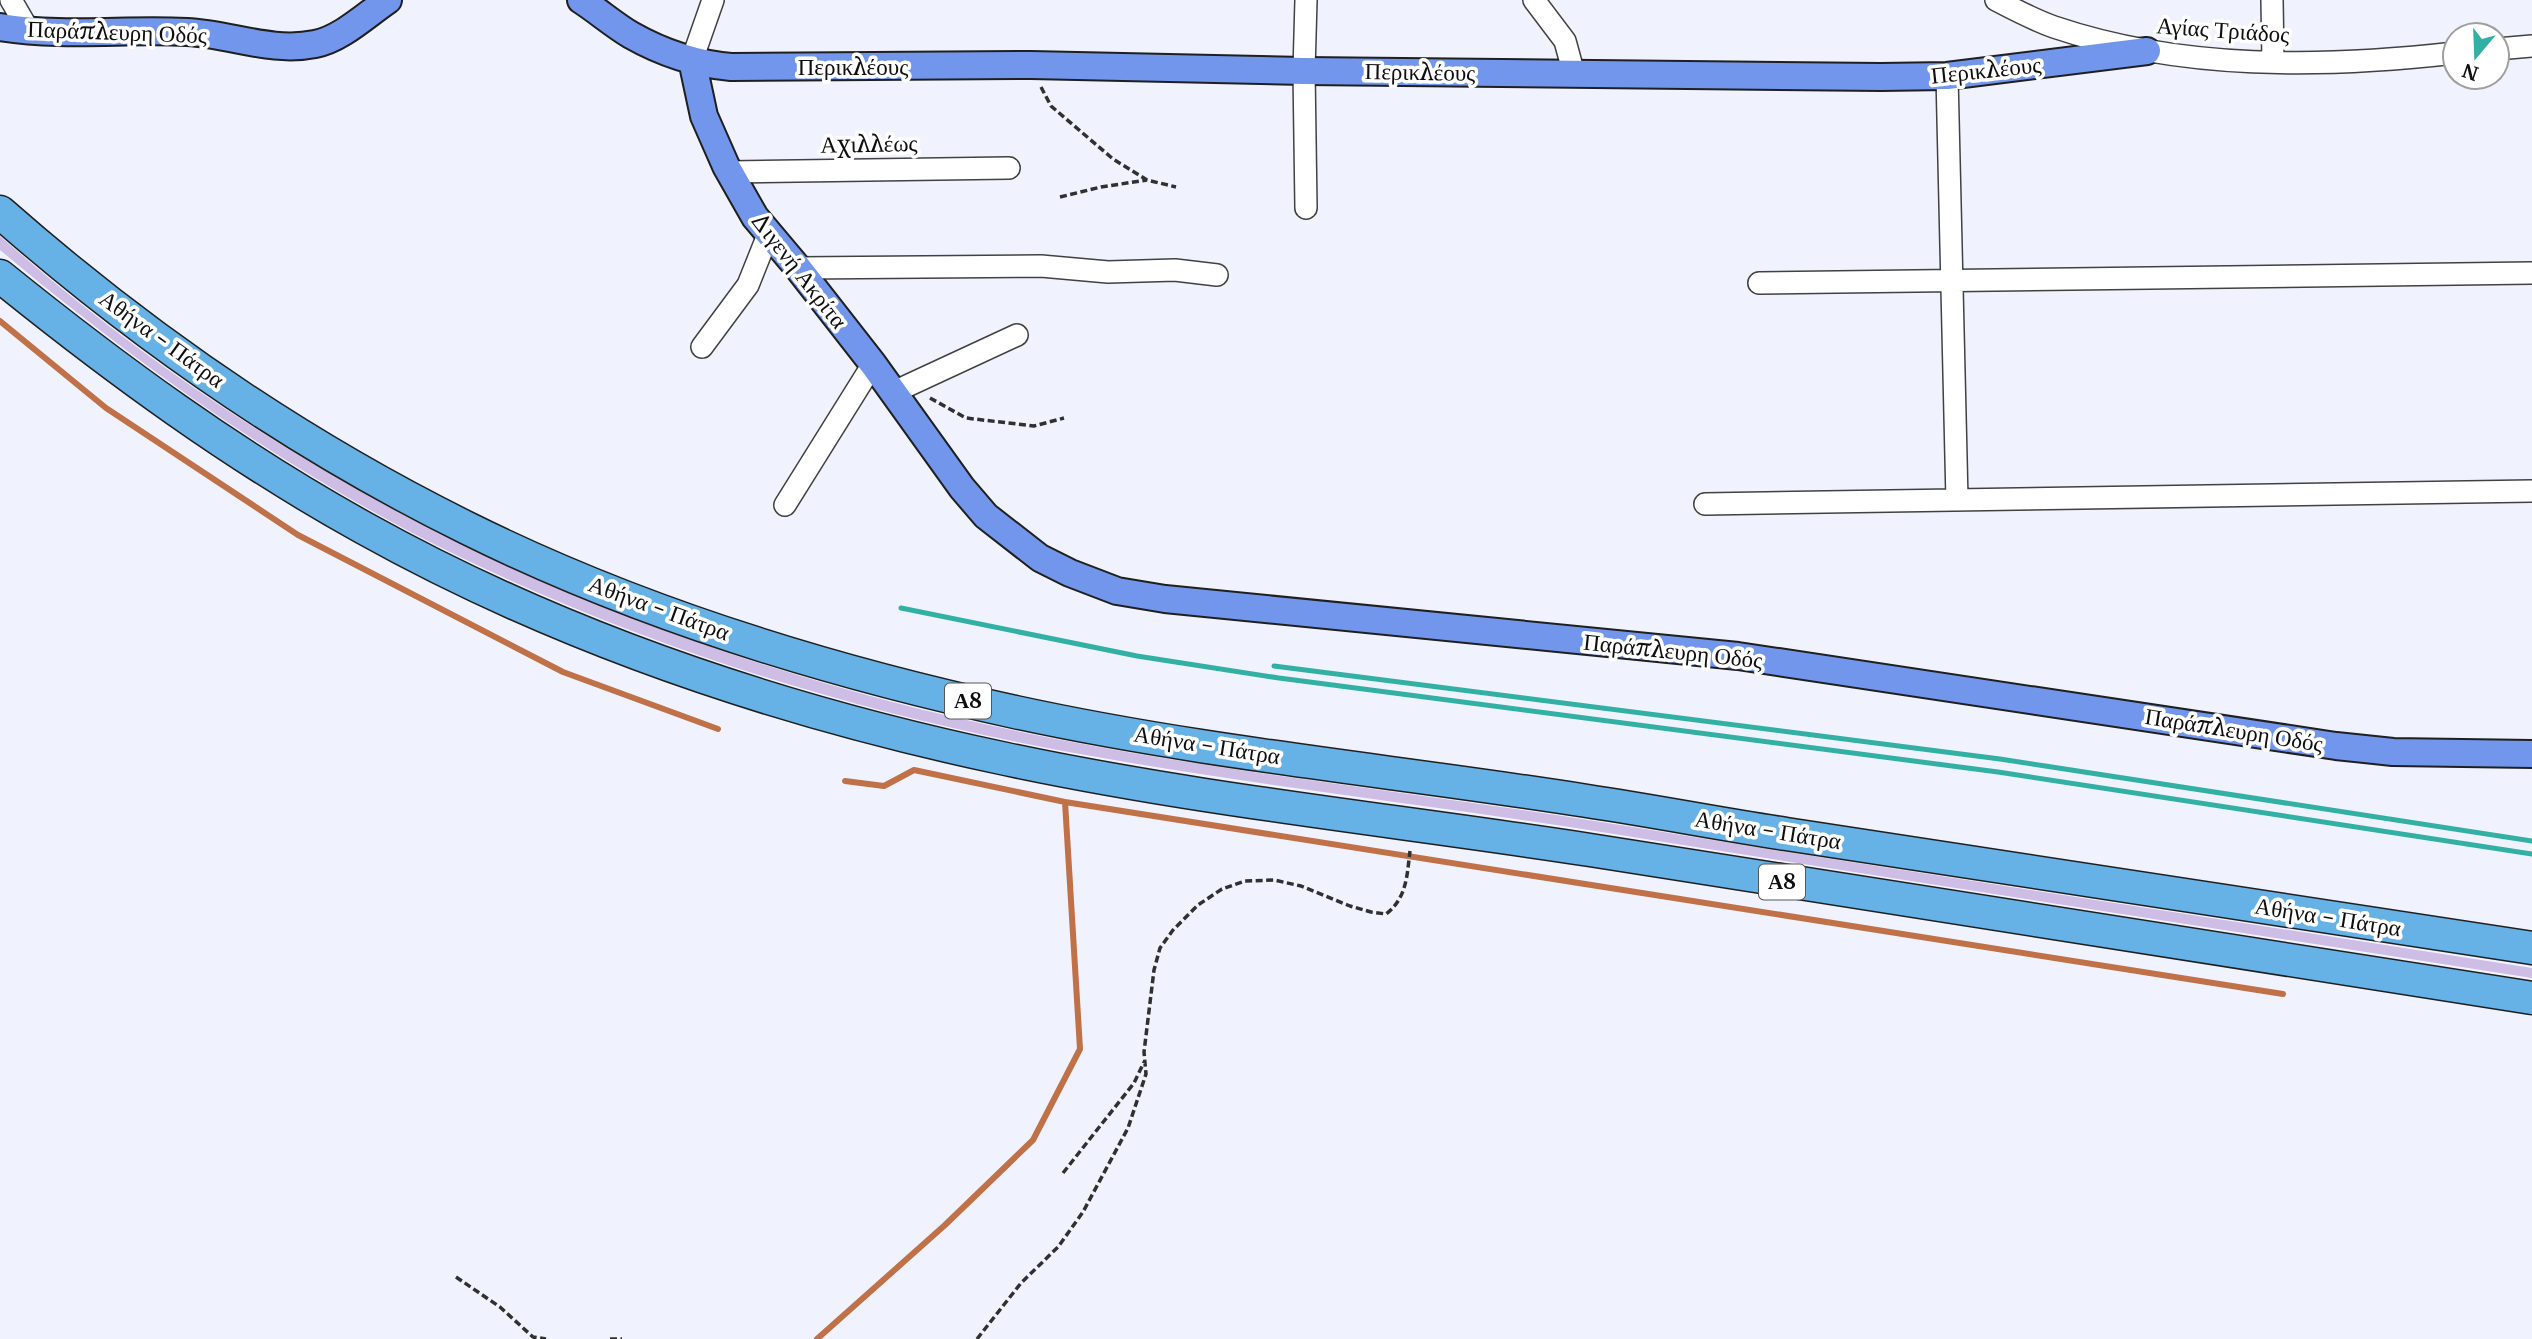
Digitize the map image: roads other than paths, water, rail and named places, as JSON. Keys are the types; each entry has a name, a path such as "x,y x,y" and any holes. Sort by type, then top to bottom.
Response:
{"highway":[{"name":"Αθήνα - Πάτρα","path":"0,212 92,288 177,353 258,408 381,482 466,528 608,590 686,620 824,663 1015,712 1156,738 1593,802 1785,834 2532,948"},
{"name":"Α8","path":"0,276 159,399 230,448 357,525 441,569 533,612 635,653 766,697 958,748 1149,786 1586,850 2532,998"}],"main road":[{"name":"Παράπλευρη Οδός","path":"0,27 29,32 187,32 287,47 317,44 338,34 388,0"},
{"path":"581,0 629,34 692,60"},
{"name":"Περικλέους","path":"692,60 731,67 1031,65 1304,71 1947,76 2147,51"},
{"name":"Διγενή Ακρίτα","path":"692,60 704,116 755,218 873,364 902,389"},
{"name":"Παράπλευρη Οδός","path":"902,389 962,488 986,516 1040,558 1117,591 1166,599 1738,656 2359,748 2419,753 2532,754"}],"street":[{"path":"11,0 29,32"},
{"path":"692,60 713,0"},
{"path":"1306,0 1306,208"},
{"path":"1534,0 1564,41 1574,74"},
{"name":"Αγίας Τριάδος","path":"1996,0 2051,26 2147,51 2273,61 2343,62 2441,54"},
{"path":"2272,0 2273,61"},
{"path":"2511,48 2532,46"},
{"path":"1947,76 1957,500"},
{"name":"Αχιλλέως","path":"730,172 1009,168"},
{"path":"702,346 748,285 768,235"},
{"path":"798,268 1041,265 1108,272 1175,270 1217,275"},
{"path":"1759,283 2532,273"},
{"path":"902,389 1017,335"},
{"path":"785,505 873,364"},
{"path":"1705,504 2532,491"}],"waterway":[{"path":"0,321 106,408 298,535 563,672 718,729"},
{"path":"845,781 884,786 914,770 1065,802 2283,994"},
{"path":"817,1339 945,1225 1033,1140 1080,1049 1065,802"}],"railway":[{"path":"901,608 1137,656 1279,678 1998,772 2532,854"},
{"path":"1274,666 2000,759 2532,841"}]}
